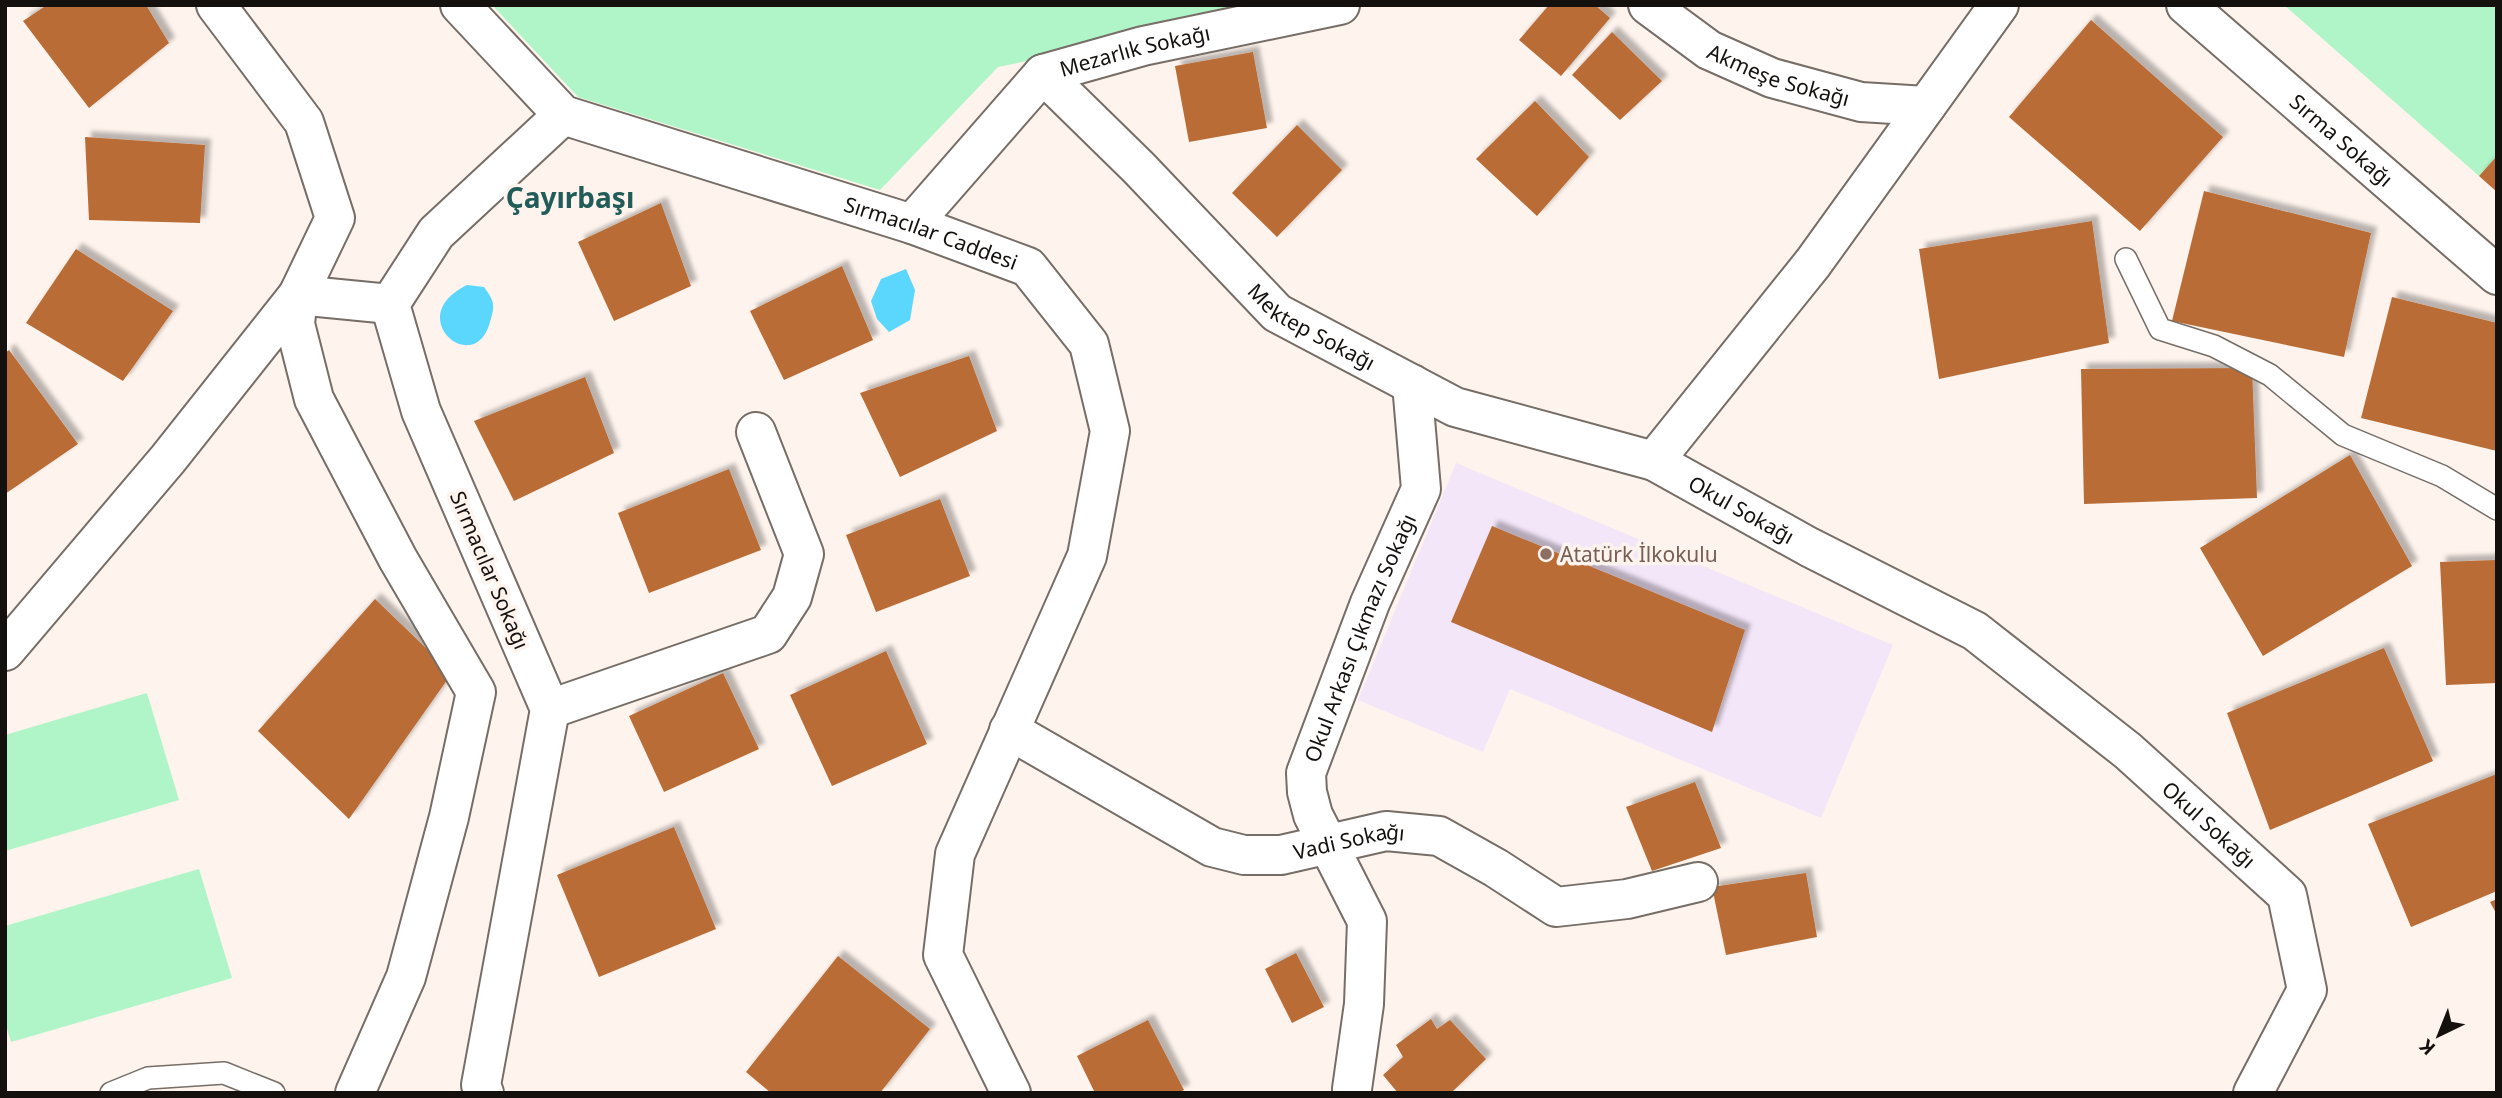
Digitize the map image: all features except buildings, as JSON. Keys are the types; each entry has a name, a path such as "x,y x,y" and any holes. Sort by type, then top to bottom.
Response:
{"street":[{"path":"5,651 168,458 298,295 335,218 304,122 216,5"},
{"name":"Sırmacılar Caddesi","path":"460,5 563,115 912,224 1028,267 1089,344 1110,431 1087,556 955,854 943,955 1011,1093"},
{"name":"Mezarlık Sokağı","path":"912,224 1042,74 1143,46 1340,5"},
{"name":"Akmeşe Sokağı","path":"1648,5 1709,50 1772,78 1861,102 1926,106"},
{"path":"1654,461 1813,263 1999,5"},
{"name":"Sırma Sokağı","path":"2186,5 2497,275"},
{"name":"Mektep Sokağı","path":"1042,74 1139,168 1277,313 1455,407 1654,461"},
{"path":"298,295 390,304 436,233 563,115"},
{"path":"298,295 295,324 314,399 398,559 476,692 449,817 406,976 355,1093"},
{"name":"Sırmacılar Sokağı","path":"390,304 421,411 550,709"},
{"name":"Okul Arkası Çıkmazı Sokağı","path":"1352,1088 1364,1004 1367,922 1313,815 1307,792 1306,773 1370,603 1421,489 1412,384"},
{"path":"472,1090 550,709 768,634 792,597 804,554 756,432"},
{"name":"Okul Sokağı","path":"1654,461 1809,547 1975,631 2128,751 2287,895 2307,990 2253,1093"},
{"name":"Vadi Sokağı","path":"1009,730 1212,847 1244,855 1281,855 1386,831 1439,836 1496,868 1556,907 1627,899 1698,882"}],"lane":[{"path":"2126,259 2160,329 2214,346 2270,375 2343,435 2442,476 2497,509"},
{"path":"111,1093 148,1078 224,1073 274,1093"}],"shaded area":[{"name":"Atatürk İlkokulu","path":"1456,463 1893,645 1821,818 1510,689 1483,752 1358,700"}],"green space":[{"path":"492,5 1300,5 998,67 880,190 578,97"},
{"path":"2284,5 2497,5 2497,156 2479,176"},
{"path":"147,693 179,800 5,851 5,735"},
{"path":"199,869 232,978 11,1042 5,1022 5,926"}],"water":[{"path":"906,269 915,290 910,320 889,332 877,319 871,301 881,279"},
{"path":"467,285 484,287 493,304 490,322 482,338 471,345 459,344 448,337 441,326 441,312 448,298"}],"place":[{"name":"Atatürk İlkokulu","path":"1546,554"}],"district":[{"name":"Çayırbaşı","path":"570,197"}]}
